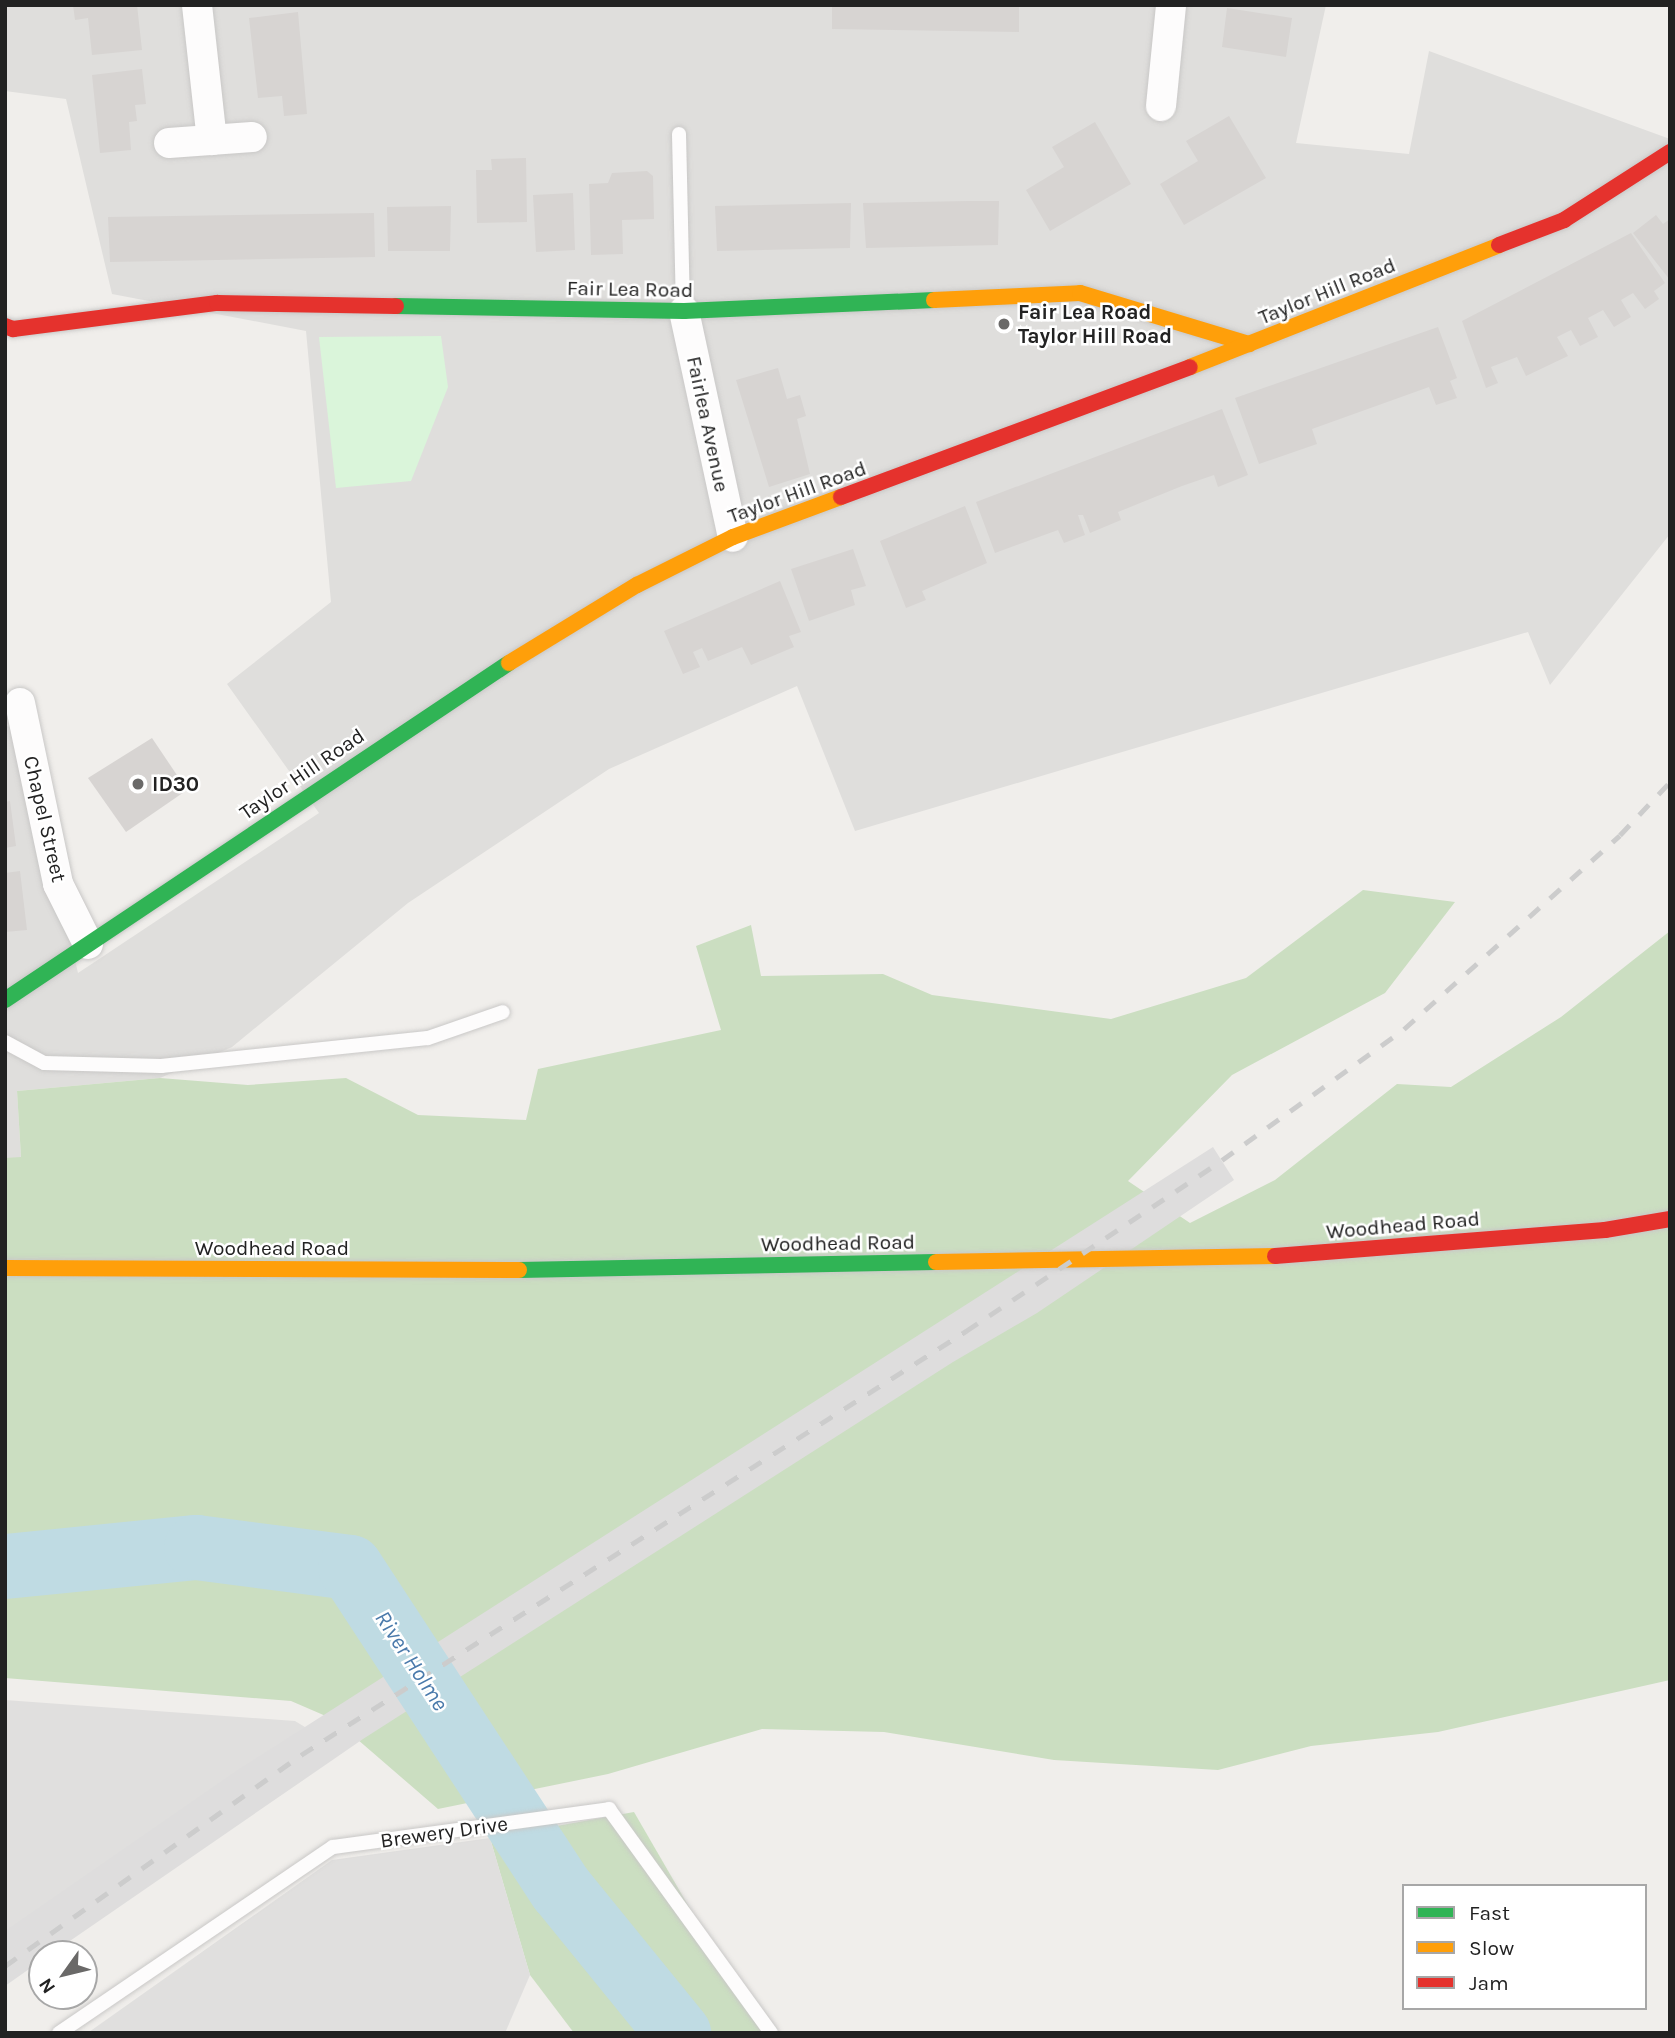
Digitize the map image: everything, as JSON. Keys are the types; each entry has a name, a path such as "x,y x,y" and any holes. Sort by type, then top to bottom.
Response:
{"street":[{"path":"197,5 212,140"},
{"path":"1161,106 1171,5"},
{"path":"169,143 252,137"},
{"name":"Taylor Hill Road","path":"5,1000 535,645 637,585 733,537 1249,344 1564,220 1670,152"},
{"name":"Fair Lea Road","path":"5,326 13,329 217,303 684,311 1080,293 1249,344"},
{"name":"Fairlea Avenue","path":"684,311 733,537"},
{"name":"Chapel Street","path":"12,702 58,884 88,944"},
{"name":"Woodhead Road","path":"5,1268 524,1270 1282,1256 1605,1230 1670,1219"}],"lane":[{"path":"679,134 684,311"},
{"path":"5,1042 44,1063 162,1066 428,1038 503,1012"},
{"name":"Brewery Drive","path":"59,2033 333,1847 609,1809 771,2033"}],"shaded area":[{"path":"5,5 1326,5 1296,143 1409,154 1429,51 1670,139 1670,534 1550,685 1528,632 855,831 797,686 609,769 408,903 232,1047 160,1078 17,1091 21,1158 5,1158 5,726 22,728 78,973 319,813 227,684 331,602 306,331 112,294 66,99 5,91"},
{"path":"5,1700 295,1721 328,1741 38,1940 28,1940 28,1947 5,1963"},
{"path":"490,1838 530,1975 505,2033 89,2032 332,1860"}],"green space":[{"path":"441,336 448,387 411,481 336,488 319,337"},
{"path":"1363,890 1455,902 1385,993 1232,1075 1128,1181 1190,1223 1275,1180 1397,1084 1451,1087 1561,1017 1670,931 1670,1680 1438,1732 1311,1746 1218,1770 1054,1760 884,1732 762,1729 608,1774 438,1809 335,1720 291,1701 5,1678 5,1158 21,1157 17,1091 160,1078 248,1085 346,1078 418,1115 526,1120 538,1069 721,1030 696,946 751,925 761,976 883,974 932,995 1111,1019 1246,978"},
{"path":"634,1812 762,2033 574,2033 530,1975 490,1838"}],"pier":[{"path":"1213,1147 1234,1180 1037,1313 953,1362 363,1739 71,1940 28,1940 28,1970 5,1986 5,1931 239,1769"}],"building":[{"path":"73,5 137,5 142,50 92,55 88,18 75,20"},
{"path":"832,5 1019,5 1019,32 832,29"},
{"path":"1227,8 1292,18 1286,57 1222,47"},
{"path":"298,12 307,114 284,116 282,96 258,98 249,18"},
{"path":"142,69 146,104 135,105 137,121 129,122 131,150 100,153 92,75"},
{"path":"1229,116 1266,178 1184,225 1160,184 1198,161 1186,141"},
{"path":"1095,122 1131,184 1050,231 1026,190 1064,167 1052,147"},
{"path":"526,158 527,222 477,223 476,170 492,170 491,159"},
{"path":"647,171 653,176 654,219 622,220 623,254 591,255 589,184 608,183 612,173"},
{"path":"573,193 575,250 536,252 533,195"},
{"path":"999,201 998,245 866,248 863,203"},
{"path":"851,203 850,248 717,251 715,206"},
{"path":"451,206 450,251 388,251 387,207"},
{"path":"374,213 375,257 110,262 108,217"},
{"path":"1656,215 1663,224 1670,219 1670,280 1633,233"},
{"path":"1631,233 1665,283 1654,291 1659,299 1645,309 1633,293 1621,300 1631,317 1614,327 1603,310 1588,318 1598,337 1580,346 1571,330 1557,337 1568,356 1526,376 1517,357 1491,367 1498,383 1486,388 1462,321"},
{"path":"1438,327 1457,378 1450,381 1457,398 1436,405 1429,387 1312,429 1317,444 1259,464 1235,398"},
{"path":"778,368 787,399 800,395 806,416 797,419 810,474 769,487 736,380"},
{"path":"1222,409 1248,475 1218,487 1214,475 1182,486 1118,512 1121,520 1090,533 1083,515 1078,515 1085,535 1064,543 1058,530 995,553 976,502"},
{"path":"965,506 987,563 922,591 926,600 906,608 880,541"},
{"path":"853,549 866,586 851,590 855,605 809,621 791,569"},
{"path":"780,581 801,632 789,636 794,647 751,665 742,647 708,661 702,648 693,652 700,667 683,674 664,631"},
{"name":"ID30","path":"152,738 187,790 126,832 88,778"},
{"path":"10,801 16,846 5,848 5,802"},
{"path":"20,871 27,930 5,932 5,873"}],"waterway":[{"name":"River Holme","path":"5,1566 196,1547 350,1567 561,1889 678,2033"}],"railway":[{"path":"5,1966 301,1755 966,1331 1222,1160 1404,1029 1620,835 1670,782"}],"traffic: fast":[{"path":"396,306 684,311 934,300"},
{"path":"5,1000 509,663"},
{"path":"519,1270 936,1262"}],"traffic: slow":[{"path":"1190,367 1499,245"},
{"path":"934,300 1080,293 1249,344"},
{"path":"509,663 637,585 733,537 841,497"},
{"path":"936,1262 1275,1256"},
{"path":"5,1268 519,1270"}],"traffic: jam":[{"path":"1499,245 1564,220 1670,152"},
{"path":"5,326 13,329 217,303 396,306"},
{"path":"841,497 1190,367"},
{"path":"1275,1256 1605,1230 1670,1219"}],"place":[{"name":"Fair Lea Road Taylor Hill Road","path":"1004,324"},
{"name":"ID30","path":"138,784"}]}
